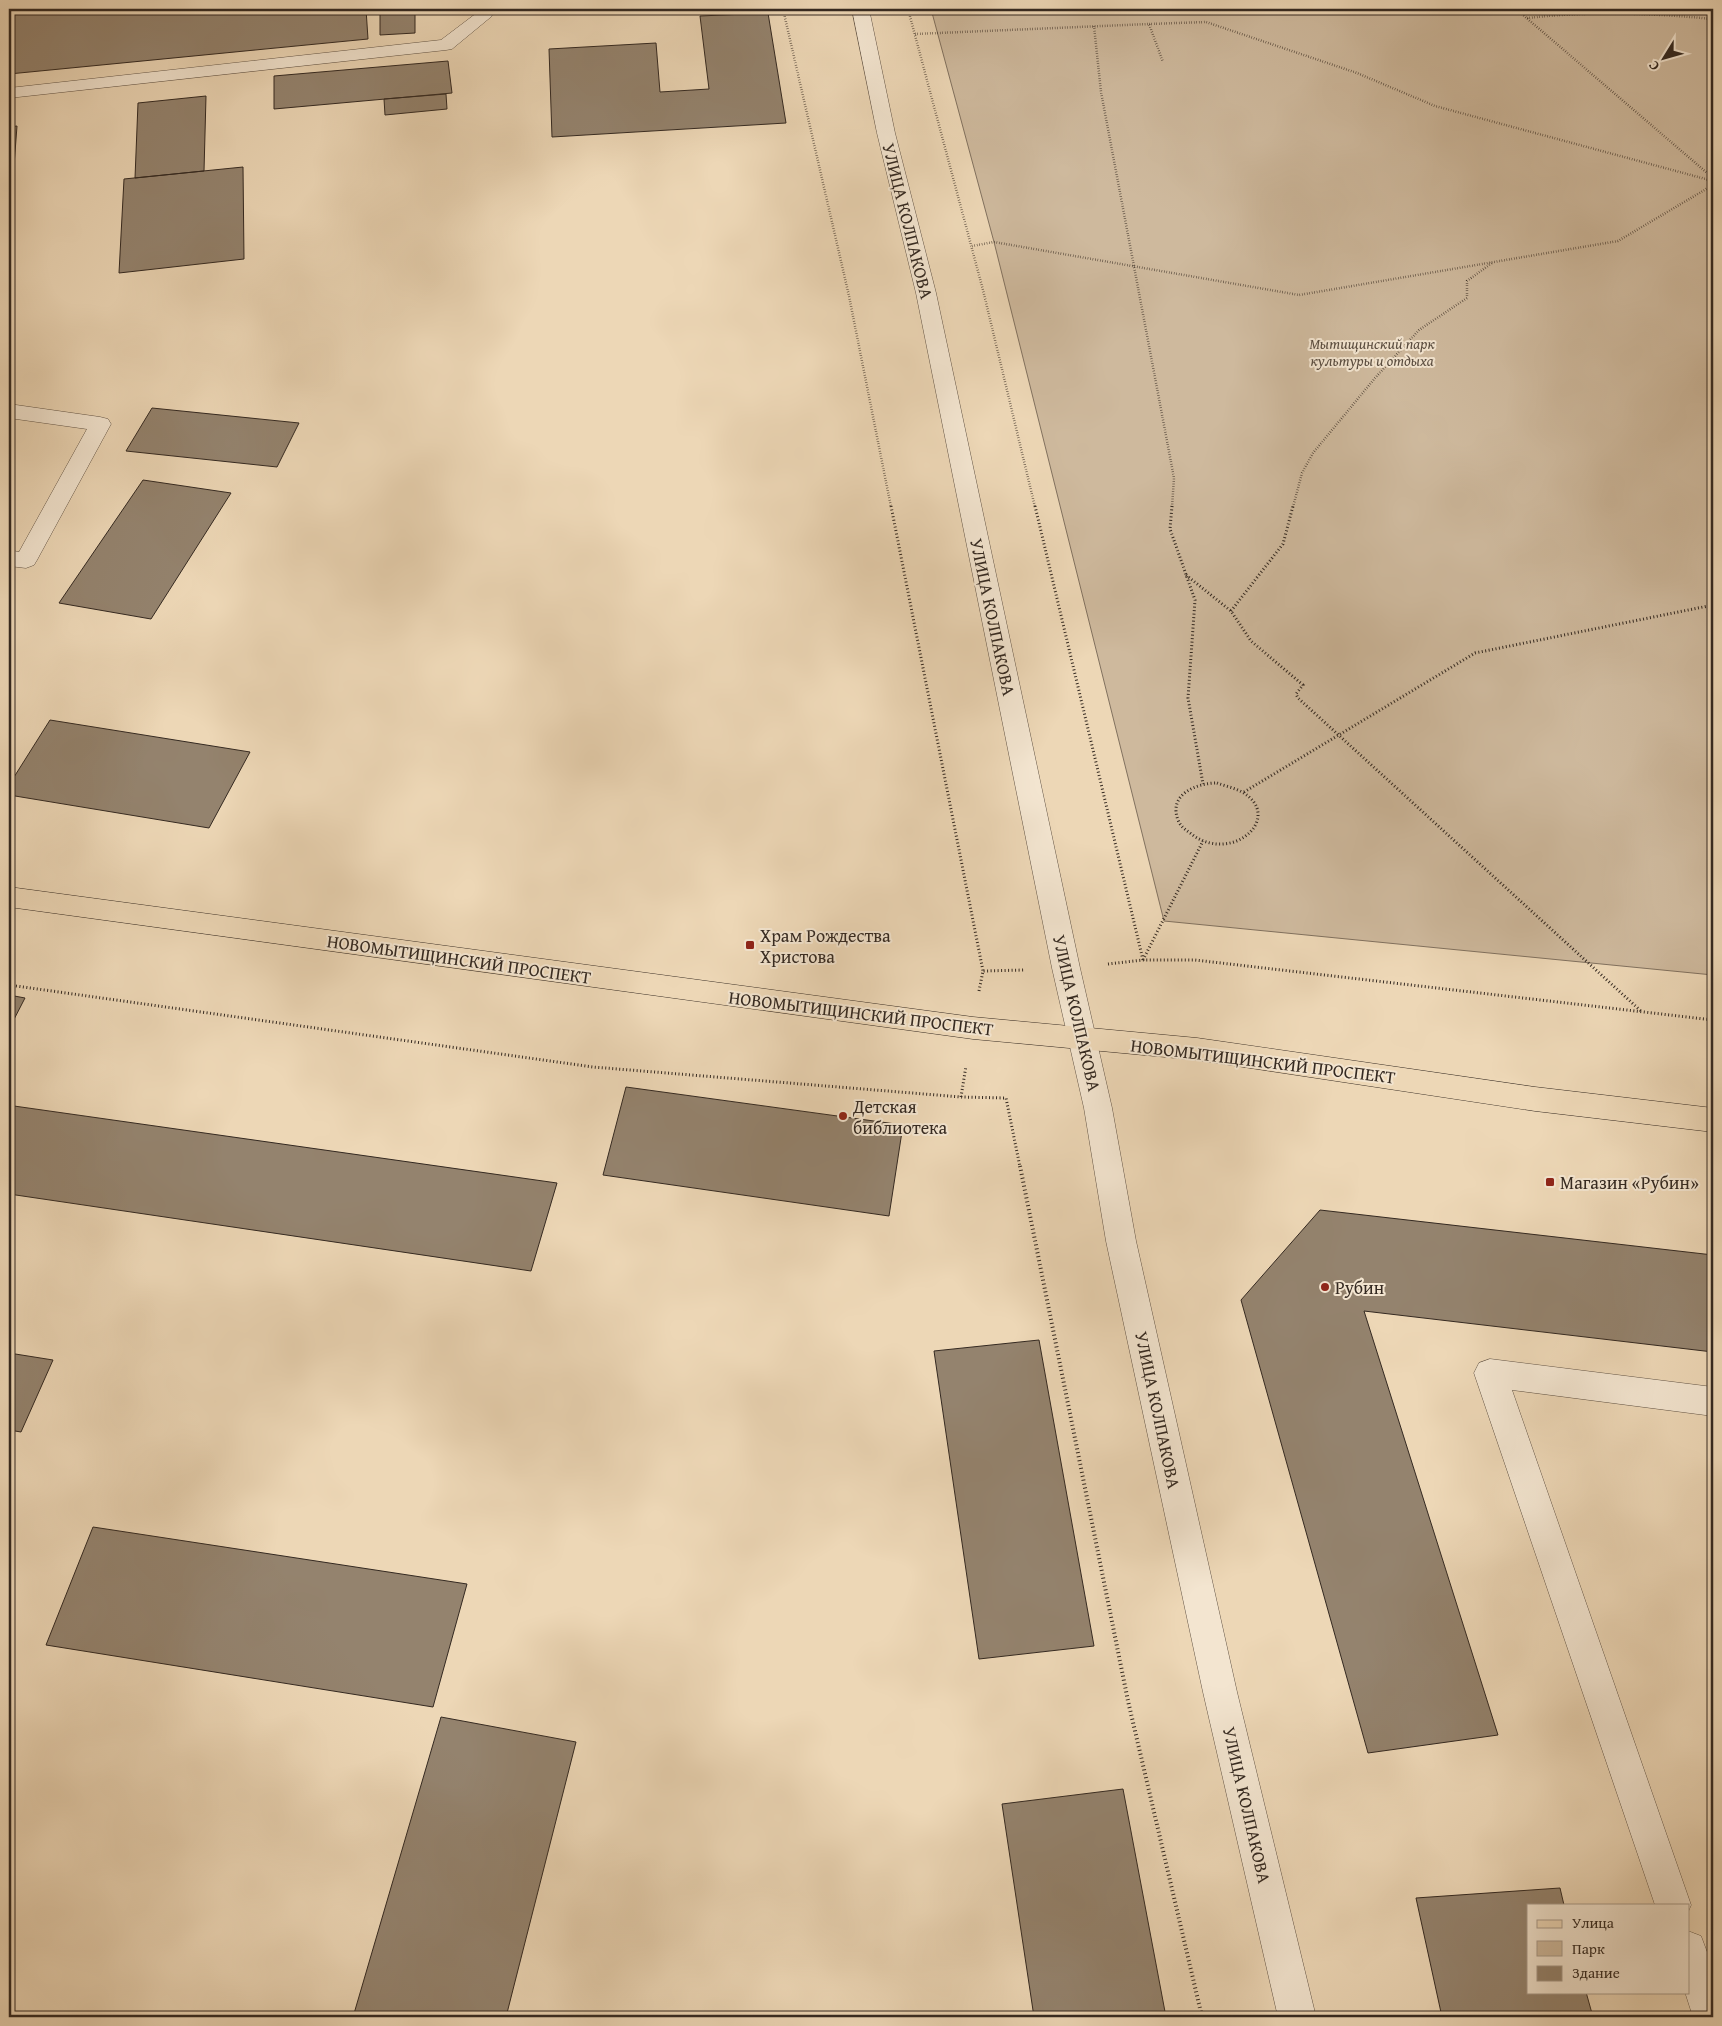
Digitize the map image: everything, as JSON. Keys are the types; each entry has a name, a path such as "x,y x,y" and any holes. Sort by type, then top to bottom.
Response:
{"main road":[{"name":"НОВОМЫТИЩИНСКИЙ ПРОСПЕКТ","path":"9,897 963,1027 1083,1040 1197,1049 1535,1098 1713,1120"}],"street":[{"path":"9,93 446,45 483,16 481,9"},
{"name":"УЛИЦА КОЛПАКОВА","path":"860,9 886,133 926,293 1098,1108 1121,1241 1220,1692 1297,2017"},
{"path":"9,411 100,424 26,560 9,558"},
{"path":"1673,1904 1490,1373 1713,1401"},
{"path":"1690,1955 1712,2017"}],"path":[{"path":"783,9 849,296 983,971"},
{"path":"908,9 972,246 1143,960"},
{"path":"1516,9 1713,179"},
{"path":"1527,18 1568,13 1657,14 1713,19"},
{"path":"915,34 1206,22 1357,72 1435,106 1713,179"},
{"path":"1149,24 1163,62"},
{"path":"1094,26 1101,92 1174,478 1170,529 1194,600 1188,698 1203,784"},
{"path":"972,246 994,242 1299,295 1618,241 1713,185"},
{"path":"1231,611 1283,544 1302,473 1313,453 1375,378 1419,330 1467,298 1467,281 1492,262"},
{"path":"1186,574 1231,611 1251,641 1302,683 1303,685 1298,688 1296,694 1298,698 1642,1012"},
{"path":"1244,792 1475,653 1713,605"},
{"path":"1217,783 1231,786 1244,792 1258,808 1257,828 1250,836 1241,842 1229,844 1202,841 1186,830 1176,815 1176,805 1182,795 1191,788 1203,784 1217,783"},
{"path":"1143,960 1202,841"},
{"path":"1143,960 1195,960 1713,1020"},
{"path":"9,985 594,1067 951,1096 1006,1098 1128,1701 1202,2017"}],"green space":[{"name":"Мытищинский парк культуры и отдыха","path":"931,9 1713,9 1713,975 1164,921 994,242"}],"building":[{"path":"9,9 366,9 368,39 9,74"},
{"path":"415,9 415,33 380,35 380,12"},
{"path":"768,13 786,123 552,137 549,49 656,43 660,92 709,89 700,16"},
{"path":"448,61 452,93 274,109 274,76"},
{"path":"446,94 447,109 385,115 384,99"},
{"path":"206,96 204,171 135,178 138,103"},
{"path":"17,126 11,205 9,205 9,127"},
{"path":"243,167 244,259 119,273 124,179"},
{"path":"152,408 299,423 277,467 126,451"},
{"path":"143,480 231,493 151,619 59,603"},
{"path":"50,720 250,752 209,828 9,795 9,785"},
{"path":"9,995 25,998 9,1029"},
{"path":"626,1087 903,1125 889,1216 603,1175"},
{"path":"14,1106 557,1183 531,1271 9,1194 9,1117"},
{"path":"1320,1210 1713,1255 1713,1352 1364,1311 1498,1735 1368,1753 1241,1300"},
{"path":"1039,1340 1094,1646 979,1659 934,1351"},
{"path":"9,1353 53,1360 21,1432 9,1430"},
{"path":"93,1527 467,1584 433,1707 46,1645"},
{"path":"441,1717 576,1742 506,2017 353,2017"},
{"path":"1123,1789 1166,2017 1034,2017 1002,1804"},
{"path":"1560,1888 1564,1904 1527,1904 1527,1994 1587,1994 1593,2017 1442,2017 1416,1898"}],"place":[{"name":"Храм Рождества Христова","path":"750,945"},
{"name":"Детская библиотека","path":"843,1116"},
{"name":"Магазин «Рубин»","path":"1550,1182"},
{"name":"Рубин","path":"1325,1287"}]}
